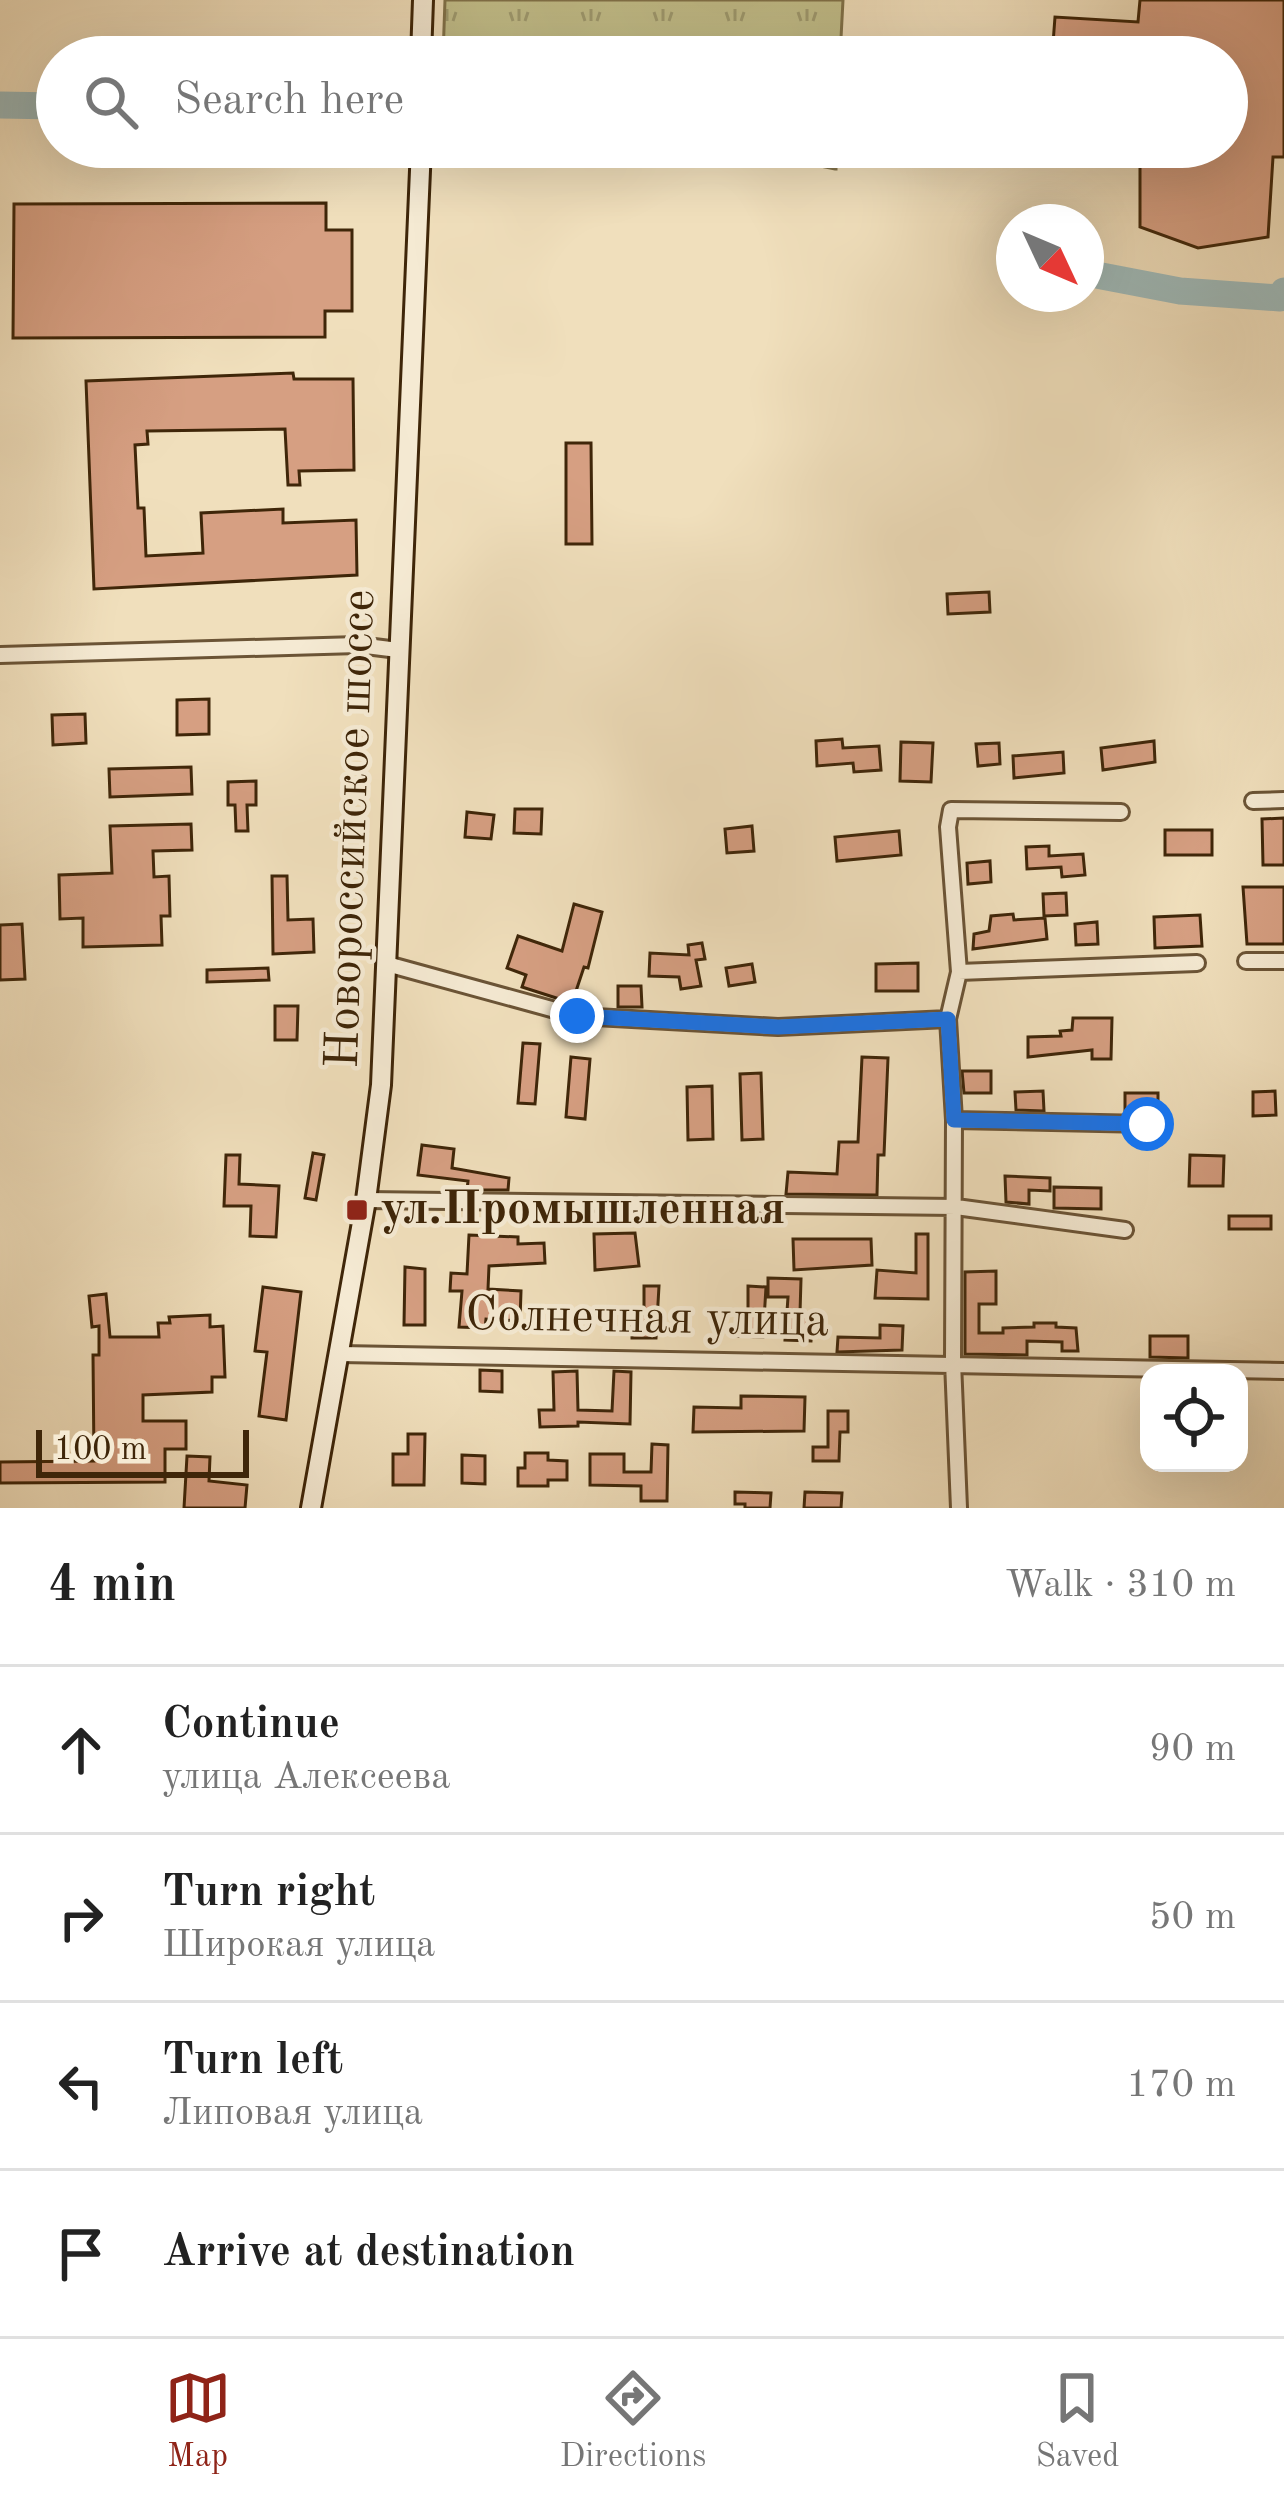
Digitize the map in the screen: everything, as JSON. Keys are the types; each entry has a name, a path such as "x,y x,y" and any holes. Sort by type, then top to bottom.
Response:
{"main road":[{"path":"422,36 423,0"},
{"name":"Новороссийское шоссе","path":"311,1508 366,1200 381,1085 420,168"}],"street":[{"path":"0,655 358,645 398,650"},
{"path":"1253,801 1284,800"},
{"path":"959,1508 953,1363 956,1207 948,1019 959,972 948,827 951,810 1121,812"},
{"path":"1246,961 1284,961"},
{"path":"959,972 1197,963"},
{"path":"387,964 577,1016 778,1027 948,1019"},
{"path":"954,1120 1147,1124"},
{"path":"366,1200 956,1207 1125,1230"},
{"name":"Солнечная улица","path":"340,1354 1284,1371"}],"green space":[{"path":"445,0 843,0 841,36 444,36"}],"building":[{"path":"1140,0 1284,0 1284,157 1273,157 1268,237 1198,248 1140,227 1140,168 1248,168 1248,36 1054,36 1055,17 1138,22"},
{"path":"326,203 326,230 352,230 352,311 325,311 325,337 13,338 14,204"},
{"path":"293,373 294,379 353,379 354,470 299,471 300,485 288,485 285,429 147,431 148,444 135,445 146,556 203,553 201,513 283,509 283,523 356,520 357,575 94,589 86,381"},
{"path":"566,443 591,443 592,544 566,544"},
{"path":"989,592 990,612 948,614 947,594"},
{"path":"209,699 209,734 177,735 177,700"},
{"path":"85,714 86,743 53,745 52,715"},
{"path":"842,739 843,748 879,746 881,770 854,772 853,763 817,766 816,741"},
{"path":"1154,741 1155,762 1103,770 1101,748"},
{"path":"901,742 933,743 931,782 900,781"},
{"path":"999,743 1000,764 978,766 976,744"},
{"path":"1063,752 1064,773 1014,778 1013,756"},
{"path":"191,767 192,794 110,797 109,769"},
{"path":"256,781 256,805 247,805 248,831 236,831 235,805 228,805 228,782"},
{"path":"515,809 542,809 541,834 514,833"},
{"path":"467,812 494,815 491,839 465,837"},
{"path":"1284,818 1284,865 1263,865 1262,819"},
{"path":"191,824 192,850 153,851 154,877 169,876 170,916 161,916 162,945 83,947 83,918 60,919 59,875 112,873 110,826"},
{"path":"752,826 754,851 727,853 725,829"},
{"path":"1165,830 1212,830 1212,855 1165,855"},
{"path":"899,831 901,855 837,861 835,837"},
{"path":"1049,846 1049,856 1083,854 1085,875 1062,877 1061,867 1027,869 1026,847"},
{"path":"990,861 991,882 968,884 967,863"},
{"path":"272,876 287,876 288,920 313,919 314,952 273,954"},
{"path":"1243,887 1284,887 1284,944 1247,944"},
{"path":"1066,893 1067,915 1044,916 1043,894"},
{"path":"574,904 602,912 588,968 584,967 572,1003 522,987 526,975 507,968 518,936 562,951"},
{"path":"1013,914 1014,920 1045,918 1047,939 973,949 974,934 989,931 991,916"},
{"path":"1200,915 1202,946 1155,948 1154,917"},
{"path":"1097,922 1098,944 1076,945 1075,924"},
{"path":"22,924 25,979 0,980 0,925"},
{"path":"702,943 705,959 696,960 701,986 681,989 679,977 649,976 650,953 689,955 688,945"},
{"path":"918,963 918,991 876,991 876,964"},
{"path":"752,964 755,982 729,986 726,968"},
{"path":"268,968 269,980 207,982 207,970"},
{"path":"618,986 641,986 642,1007 618,1007"},
{"path":"275,1006 298,1006 297,1040 275,1040"},
{"path":"1073,1018 1112,1018 1111,1059 1092,1059 1092,1050 1028,1057 1028,1037 1061,1036 1060,1031 1072,1030"},
{"path":"523,1043 540,1044 535,1104 518,1103"},
{"path":"571,1057 590,1059 585,1119 566,1117"},
{"path":"862,1057 888,1058 884,1155 878,1155 877,1195 786,1194 788,1172 837,1174 839,1142 858,1142"},
{"path":"962,1071 991,1071 991,1093 964,1093"},
{"path":"761,1073 763,1139 742,1140 740,1074"},
{"path":"712,1086 713,1139 688,1140 687,1087"},
{"path":"1043,1091 1044,1111 1016,1110 1015,1092"},
{"path":"1275,1091 1276,1115 1253,1116 1253,1092"},
{"path":"1125,1093 1158,1093 1158,1114 1125,1112"},
{"path":"422,1145 454,1149 452,1168 509,1178 508,1190 467,1190 468,1181 418,1175"},
{"path":"313,1153 324,1155 316,1200 305,1198"},
{"path":"226,1155 240,1155 239,1184 279,1186 276,1237 250,1236 251,1206 224,1206"},
{"path":"1190,1155 1224,1156 1223,1186 1189,1186"},
{"path":"1005,1176 1050,1178 1050,1191 1029,1190 1029,1204 1006,1202"},
{"path":"1054,1187 1101,1188 1101,1209 1054,1208"},
{"path":"1229,1216 1271,1216 1271,1229 1229,1229"},
{"path":"635,1233 639,1266 595,1270 594,1234"},
{"path":"916,1234 928,1234 928,1299 875,1298 877,1270 916,1273"},
{"path":"469,1235 518,1237 518,1244 544,1243 545,1263 489,1266 488,1289 521,1291 520,1321 486,1319 485,1328 459,1327 462,1291 450,1291 451,1273 467,1274"},
{"path":"793,1239 871,1239 872,1265 794,1270"},
{"path":"405,1267 425,1269 425,1325 404,1325"},
{"path":"996,1271 996,1304 979,1304 979,1333 1056,1323 1056,1327 1076,1328 1078,1351 1062,1351 1062,1342 1027,1341 1027,1355 965,1354 965,1272"},
{"path":"768,1278 801,1279 800,1313 813,1314 811,1341 785,1340 788,1297 768,1297"},
{"path":"644,1286 659,1286 656,1338 632,1338 632,1315 644,1315"},
{"path":"748,1286 766,1287 763,1337 735,1336 736,1314 748,1315"},
{"path":"263,1287 301,1292 286,1420 259,1416 267,1352 255,1351"},
{"path":"106,1294 110,1337 159,1337 158,1323 170,1323 169,1317 210,1315 210,1327 223,1326 225,1377 212,1377 212,1392 143,1395 143,1421 186,1421 186,1449 165,1449 165,1482 0,1483 0,1462 94,1461 93,1355 99,1355 99,1326 92,1327 89,1296"},
{"path":"880,1325 903,1326 902,1350 837,1352 838,1337 880,1338"},
{"path":"1150,1336 1188,1336 1188,1358 1150,1357"},
{"path":"480,1370 502,1371 502,1392 480,1391"},
{"path":"577,1371 578,1410 612,1411 614,1371 631,1372 630,1424 578,1422 578,1426 540,1427 539,1410 554,1410 553,1372"},
{"path":"741,1396 805,1397 804,1431 693,1432 694,1407 741,1408"},
{"path":"828,1411 848,1411 848,1432 840,1432 839,1461 813,1461 813,1447 828,1447"},
{"path":"408,1434 425,1434 424,1485 393,1485 393,1454 408,1454"},
{"path":"652,1444 668,1445 667,1501 641,1501 641,1486 590,1485 590,1454 624,1454 624,1472 651,1472"},
{"path":"525,1453 548,1453 548,1460 567,1461 567,1480 548,1480 548,1486 518,1486 518,1468 525,1468"},
{"path":"462,1455 485,1456 485,1484 462,1483"},
{"path":"187,1456 210,1457 209,1481 247,1485 245,1508 184,1508"},
{"path":"735,1492 771,1493 770,1508 735,1504"},
{"path":"805,1492 842,1493 841,1508 804,1508"}],"waterway":[{"path":"0,105 36,106"},
{"path":"1104,276 1180,291 1280,298 1284,291"}],"place":[{"name":"ул.Промышленная","path":"357,1210"}],"route":[{"path":"577,1016 778,1027 948,1019 954,1120 1147,1124"}]}
